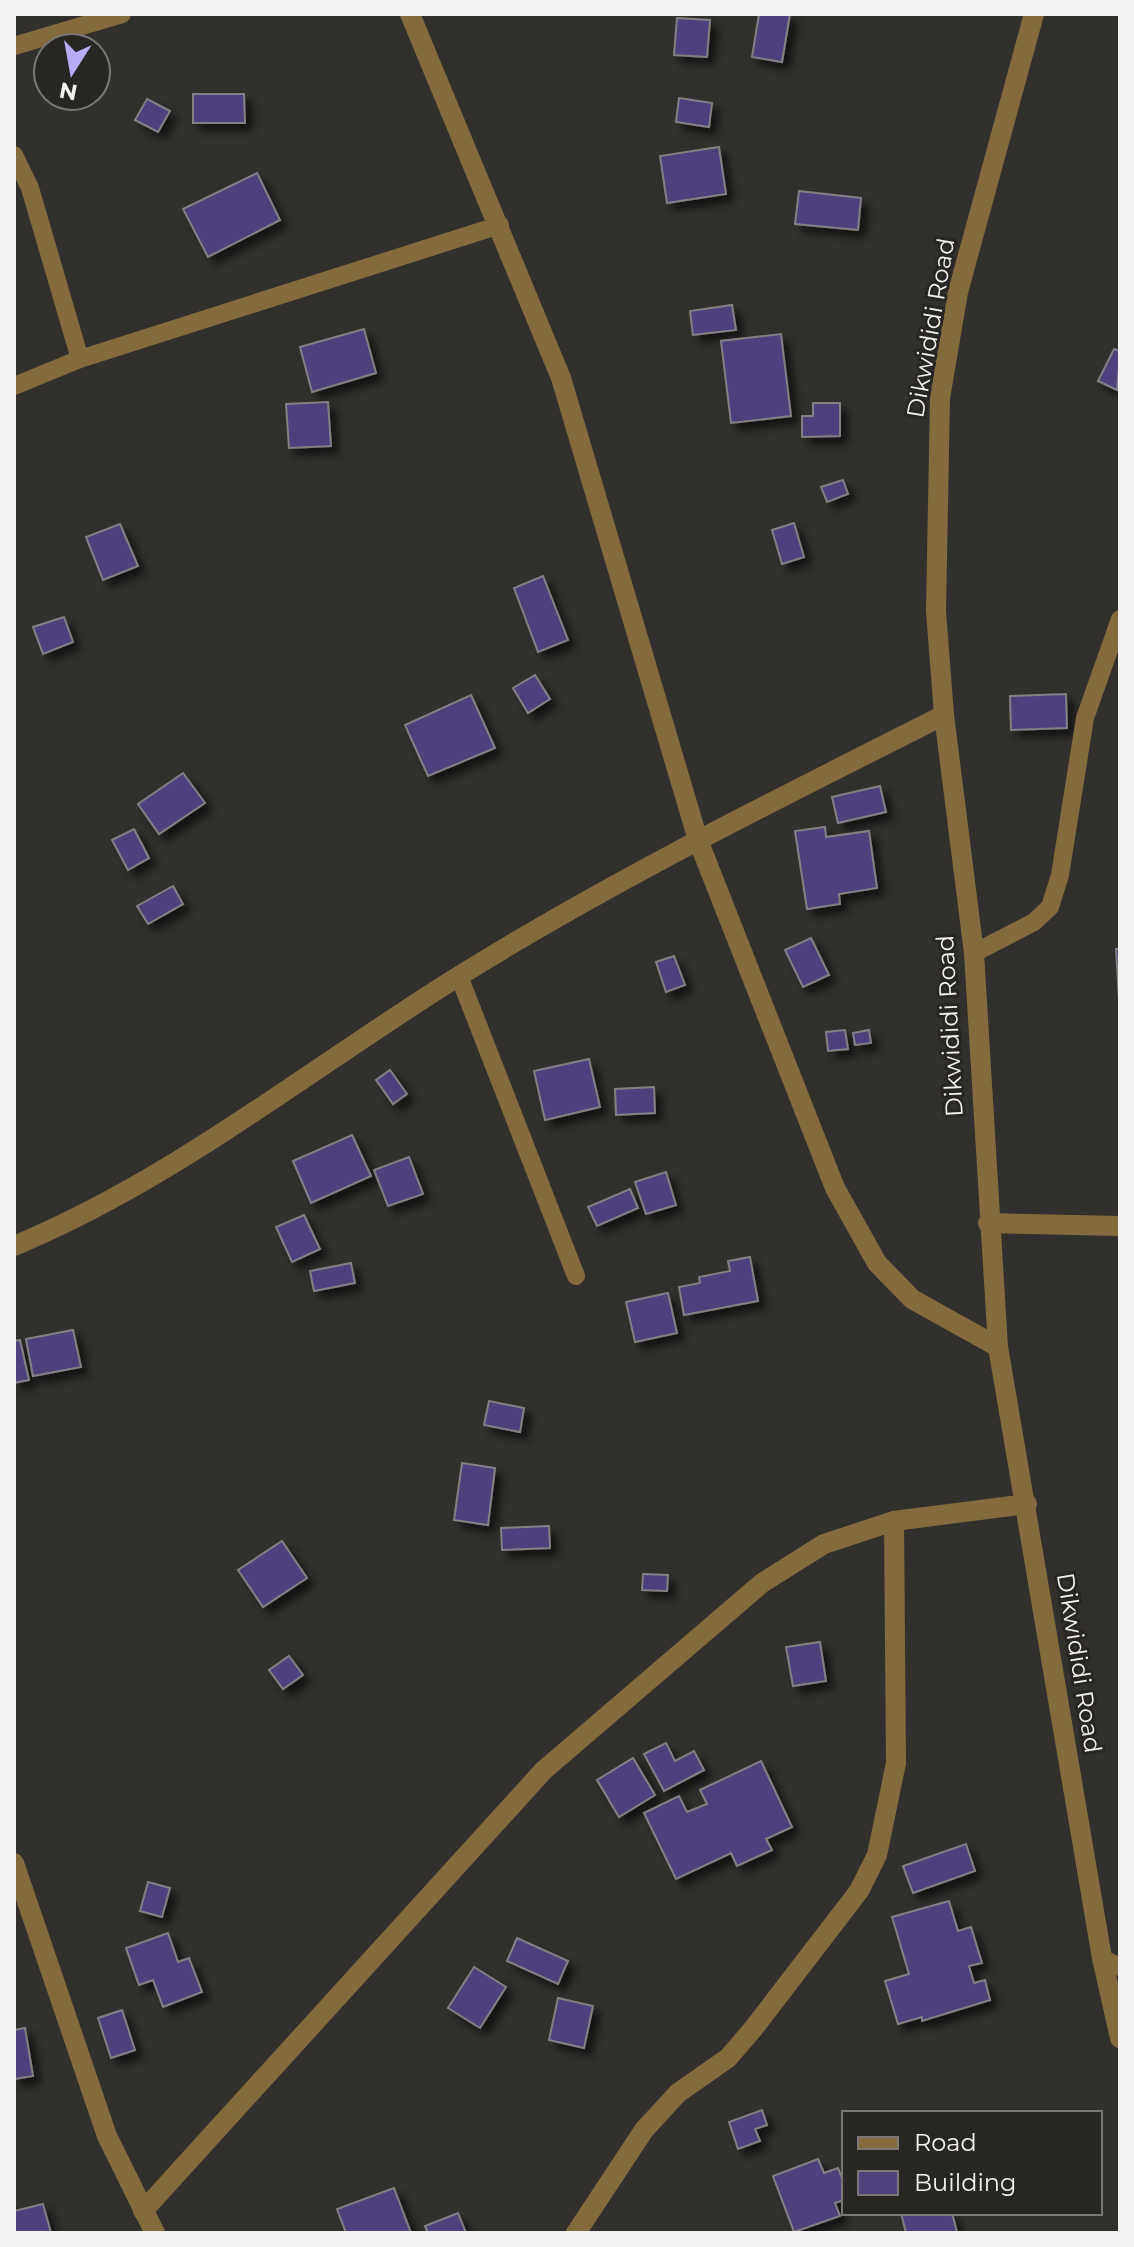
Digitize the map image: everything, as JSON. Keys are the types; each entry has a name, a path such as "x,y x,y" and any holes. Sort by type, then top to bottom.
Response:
{"street":[{"path":"410,14 561,378 698,840 835,1188 877,1263 912,1299 998,1347"},
{"name":"Dikwididi Road","path":"1034,14 958,292 940,398 935,517 936,611 944,715 974,953 988,1223 998,1347 1111,1962 1120,2038"},
{"path":"14,1246 119,1198 459,976 698,840 944,715"},
{"path":"988,1223 1120,1226"},
{"path":"143,2211 544,1770 762,1583 824,1544 894,1521 1027,1504"},
{"path":"576,2233 644,2130 678,2093 728,2058 753,2029 859,1891 877,1855 896,1763 894,1521"},
{"path":"14,1863 107,2136 155,2233"}],"lane":[{"path":"14,46 122,14"},
{"path":"14,155 30,188 80,359"},
{"path":"14,386 80,359 500,225"},
{"path":"974,953 1034,922 1050,907 1060,875 1085,718 1120,619"},
{"path":"459,976 576,1276"}],"building":[{"path":"759,14 790,14 782,62 752,57"},
{"path":"677,18 710,20 707,57 674,55"},
{"path":"193,94 244,94 245,123 193,123"},
{"path":"679,98 712,103 709,127 676,122"},
{"path":"147,99 170,111 158,132 135,120"},
{"path":"719,147 726,194 667,203 660,156"},
{"path":"257,173 280,220 208,257 183,209"},
{"path":"799,191 861,198 858,230 795,224"},
{"path":"732,305 736,330 693,335 690,311"},
{"path":"364,329 376,373 312,392 300,347"},
{"path":"781,334 791,416 731,423 721,341"},
{"path":"1114,349 1120,351 1117,390 1098,381"},
{"path":"328,402 331,446 289,448 286,404"},
{"path":"813,403 840,403 840,436 802,437 802,416 813,416"},
{"path":"843,480 848,494 827,502 821,487"},
{"path":"794,523 804,557 782,564 772,530"},
{"path":"120,524 138,566 103,580 86,537"},
{"path":"543,576 568,640 538,652 514,588"},
{"path":"64,617 73,642 43,654 33,627"},
{"path":"535,675 550,699 528,713 513,688"},
{"path":"1066,694 1067,728 1011,730 1010,696"},
{"path":"471,695 495,748 428,776 405,725"},
{"path":"183,773 205,803 159,834 138,804"},
{"path":"880,786 886,812 838,823 832,797"},
{"path":"825,827 826,837 869,831 877,888 839,894 840,904 807,909 795,831"},
{"path":"134,829 149,858 128,870 112,840"},
{"path":"173,886 183,904 148,924 137,906"},
{"path":"811,938 829,975 803,987 785,950"},
{"path":"1116,949 1120,949 1120,1049 1119,999"},
{"path":"674,956 685,985 666,992 656,962"},
{"path":"845,1030 848,1049 828,1051 826,1032"},
{"path":"869,1030 871,1043 855,1045 853,1033"},
{"path":"589,1059 600,1107 545,1120 534,1071"},
{"path":"390,1070 407,1094 393,1104 376,1080"},
{"path":"654,1087 655,1113 616,1115 615,1089"},
{"path":"352,1135 371,1176 311,1203 293,1161"},
{"path":"409,1157 423,1194 388,1206 374,1170"},
{"path":"666,1172 676,1205 646,1214 635,1182"},
{"path":"630,1189 638,1208 597,1226 588,1207"},
{"path":"304,1215 320,1249 292,1262 276,1227"},
{"path":"750,1257 758,1301 684,1315 679,1287 700,1283 699,1277 730,1271 728,1261"},
{"path":"351,1263 355,1283 314,1291 310,1271"},
{"path":"668,1293 677,1333 635,1342 626,1302"},
{"path":"73,1330 81,1367 33,1376 26,1339"},
{"path":"20,1340 29,1380 14,1383 14,1341"},
{"path":"489,1401 524,1408 520,1432 484,1425"},
{"path":"462,1463 495,1468 488,1525 454,1520"},
{"path":"549,1526 550,1548 502,1550 501,1528"},
{"path":"282,1541 307,1578 263,1607 238,1570"},
{"path":"643,1574 668,1575 667,1591 642,1590"},
{"path":"820,1642 826,1681 793,1686 786,1647"},
{"path":"289,1656 303,1675 283,1689 269,1670"},
{"path":"666,1743 675,1761 694,1751 704,1770 664,1791 644,1754"},
{"path":"633,1758 655,1795 619,1817 597,1780"},
{"path":"761,1761 792,1827 766,1839 772,1850 737,1866 731,1853 676,1879 644,1813 679,1796 687,1812 707,1804 700,1790"},
{"path":"966,1844 975,1871 913,1893 903,1866"},
{"path":"148,1882 170,1888 162,1917 140,1911"},
{"path":"949,1901 958,1931 971,1927 982,1963 969,1966 974,1983 985,1980 990,2000 922,2021 922,2017 898,2024 885,1981 909,1974 892,1917"},
{"path":"168,1933 178,1962 189,1958 202,1992 163,2007 153,1980 139,1985 126,1948"},
{"path":"517,1938 568,1961 558,1984 507,1961"},
{"path":"474,1967 506,1987 480,2028 448,2008"},
{"path":"558,1998 593,2006 584,2048 549,2040"},
{"path":"122,2010 135,2050 111,2058 98,2018"},
{"path":"25,2028 33,2076 14,2079 14,2030"},
{"path":"762,2110 767,2125 755,2129 760,2141 738,2149 729,2122"},
{"path":"818,2159 824,2173 838,2168 842,2178 842,2201 835,2203 840,2216 794,2232 773,2176"},
{"path":"394,2188 411,2233 346,2233 337,2209"},
{"path":"43,2204 51,2233 14,2233 14,2211"},
{"path":"458,2213 466,2233 428,2233 425,2226"},
{"path":"902,2215 953,2215 957,2232 906,2233"}]}
